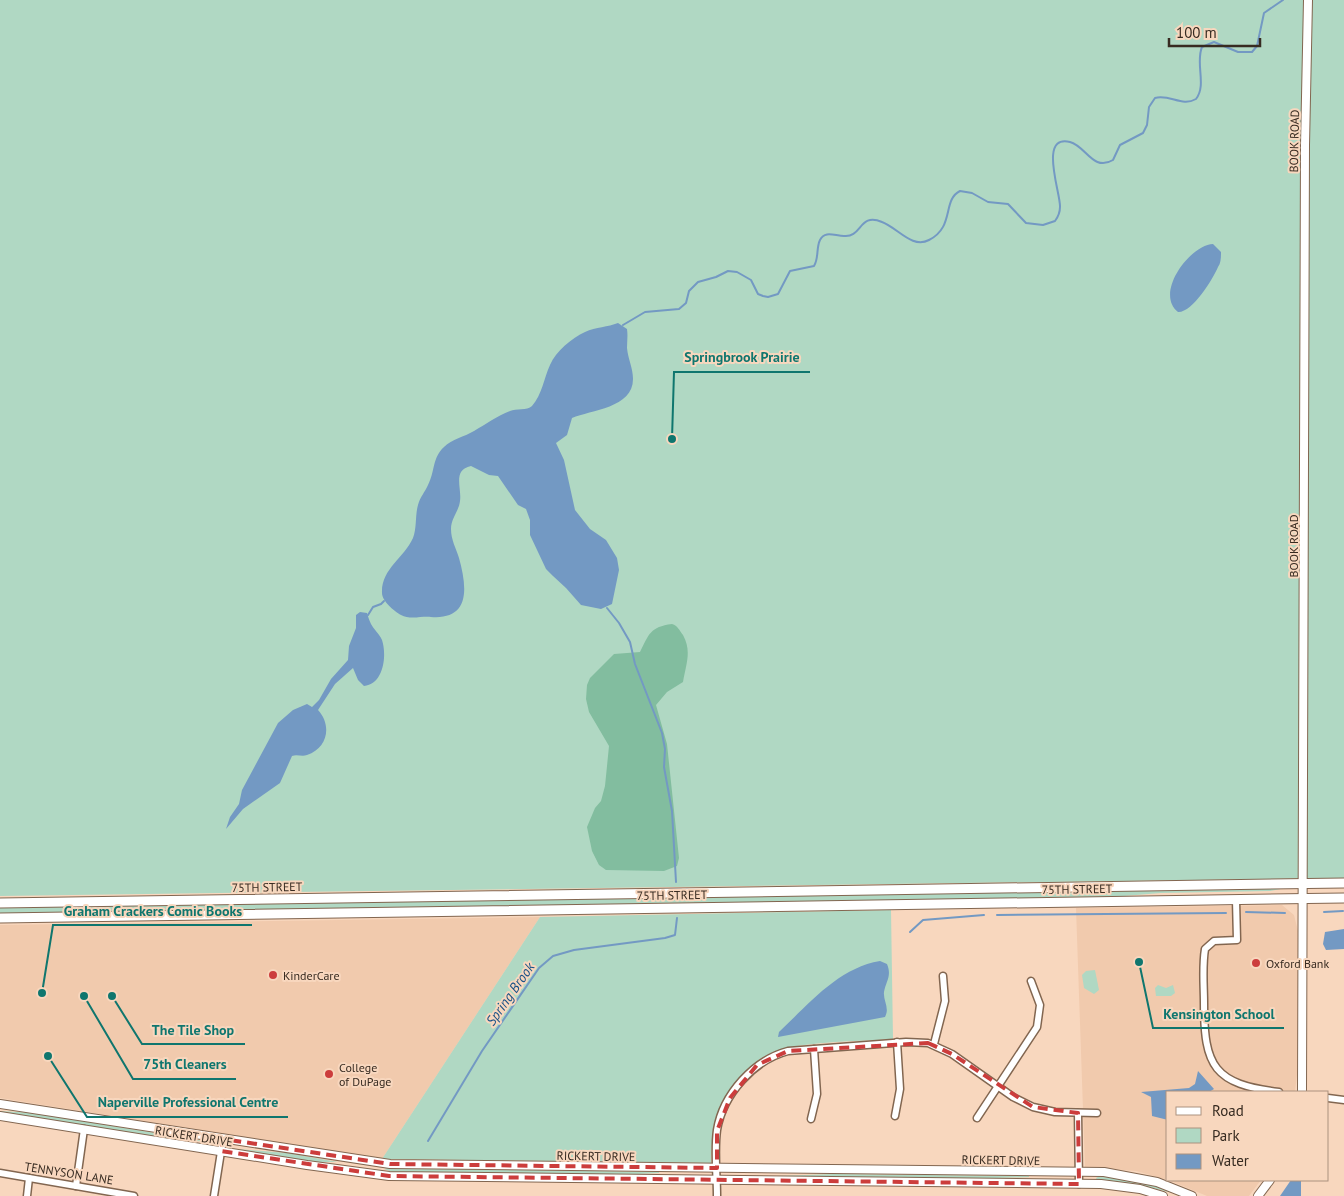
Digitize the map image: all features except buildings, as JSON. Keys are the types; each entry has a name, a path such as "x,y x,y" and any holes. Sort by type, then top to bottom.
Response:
{"main road":[{"name":"75TH STREET","path":"0,903 1344,883"},
{"name":"75TH STREET","path":"0,918 1344,898"}],"street":[{"name":"BOOK ROAD","path":"1302,1091 1305,145 1308,0"},
{"path":"1236,900 1237,940 1214,941 1205,949 1204,1034 1206,1049 1218,1070 1232,1081 1258,1090 1268,1091"},
{"path":"934,1044 945,1001 943,976"},
{"path":"977,1118 1037,1027 1040,1006 1031,981"},
{"path":"895,1116 900,1089 897,1042"},
{"path":"717,1196 716,1144 720,1118 742,1082 754,1068 771,1056 788,1051 897,1042 934,1044 1033,1107 1055,1112 1097,1113"},
{"path":"811,1119 817,1094 814,1049"},
{"path":"1329,1098 1344,1100"},
{"name":"RICKERT DRIVE","path":"0,1104 390,1164 1079,1172 1139,1177 1172,1186 1192,1196"},
{"path":"1078,1113 1079,1184"},
{"name":"RICKERT DRIVE","path":"0,1116 221,1152 389,1176 1079,1184 1126,1187 1162,1196"},
{"path":"76,1186 84,1129"},
{"path":"214,1196 223,1138"},
{"name":"TENNYSON LANE","path":"0,1173 134,1196"},
{"path":"26,1196 29,1178"},
{"path":"1258,1196 1269,1181"}],"highlighted area":[{"path":"928,1043 952,1054 1033,1107 1078,1113 1079,1184 389,1176 221,1151 223,1139 390,1164 717,1168 717,1131 730,1098 757,1065 788,1051"}],"shaded area":[{"path":"1282,905 1294,915 1298,931 1297,1075 1295,1091 1166,1091 1166,1179 1136,1171 1085,1167 1076,908"},
{"path":"540,917 382,1159 0,1098 0,925"},
{"path":"1170,1181 1260,1181 1249,1196 1207,1196"}],"green space":[{"path":"0,0 1344,0 1344,878 0,896"},
{"path":"672,624 678,628 686,641 688,658 686,669 683,682 667,692 656,705 667,744 679,858 677,866 664,871 606,870 599,865 592,851 587,827 595,808 601,801 605,786 609,746 589,712 586,699 587,685 590,678 614,654 640,652 651,632 659,627"},
{"path":"1286,888 1270,891 1161,893 1099,898 0,915 0,908 26,906"},
{"path":"891,910 893,1039 809,1044 777,1051 760,1059 736,1086 719,1113 712,1140 711,1163 382,1159 540,917"},
{"path":"1095,970 1099,990 1094,994 1084,988 1082,975 1086,971"},
{"path":"1158,985 1166,988 1173,985 1175,993 1171,996 1156,996 1155,988"},
{"path":"0,1111 34,1113 210,1142 156,1138 0,1113"},
{"path":"237,1149 287,1153 338,1162 306,1162"},
{"path":"384,1169 659,1173 597,1176 395,1173"},
{"path":"834,1174 1029,1177 965,1179 776,1176"},
{"path":"1096,1178 1142,1182 1184,1196 1138,1184 1097,1181"}],"water":[{"path":"1213,244 1221,252 1220,262 1215,272 1207,287 1195,301 1184,311 1178,312 1172,304 1170,294 1172,282 1185,261 1194,252 1204,246"},
{"path":"618,323 627,329 627,348 633,375 631,389 619,402 572,418 567,435 556,443 564,460 575,510 590,529 606,540 617,558 619,570 612,604 601,609 581,605 546,569 530,535 530,520 526,509 518,505 498,476 489,475 471,466 465,468 460,475 460,501 451,529 464,580 463,600 460,607 444,617 416,618 401,615 395,611 389,606 382,593 385,577 413,538 419,502 430,480 440,451 451,442 501,415 512,410 532,406 541,392 553,360 565,346 585,332"},
{"path":"360,612 367,613 371,624 382,640 384,661 380,675 371,684 364,686 358,680 353,668 335,684 318,710 325,722 326,729 326,736 320,747 307,755 292,756 280,783 243,809 226,829 230,817 239,804 242,790 278,723 293,710 307,704 312,707 319,700 331,679 348,660 349,646 356,628 356,615"},
{"path":"1344,929 1344,949 1326,950 1323,944 1325,932"},
{"path":"880,961 887,964 889,972 884,992 887,1008 885,1017 778,1037 779,1032 837,979 865,965"},
{"path":"1198,1071 1214,1089 1211,1091 1166,1091 1166,1120 1152,1116 1151,1097 1141,1092 1189,1088 1195,1084"},
{"path":"1290,1181 1301,1181 1301,1196 1280,1196"}],"waterway":[{"name":"Spring Brook","path":"623,325 645,312 679,309 686,303 689,291 698,282 716,277 728,271 737,272 751,280 758,294 768,297 778,294 790,271 814,266 822,237 827,234 850,236 869,220 882,222 911,240 917,242 929,240 937,235 942,228 951,201 960,191 972,193 988,202 1008,204 1026,223 1043,225 1055,221 1059,215 1060,207 1053,156 1055,147 1060,142 1076,144 1095,161 1100,163 1113,160 1120,145 1143,133 1147,125 1149,107 1155,98 1160,97 1186,102 1196,99 1201,87 1200,53 1202,47 1214,42 1238,52 1252,52 1257,46 1264,13 1283,0"},
{"path":"368,615 373,607 384,601"},
{"name":"Spring Brook","path":"607,608 619,623 630,642 635,664 662,733 665,749 664,767 672,811 676,882"},
{"path":"1324,912 1343,911"},
{"path":"1246,912 1285,913"},
{"path":"997,915 1226,913"},
{"path":"910,932 923,920 984,915"},
{"name":"Spring Brook","path":"428,1141 482,1051 539,968 553,956 574,950 675,935 677,918"}],"place":[{"name":"Springbrook Prairie","path":"672,439"},
{"name":"Kensington School","path":"1139,962"},
{"name":"Oxford Bank","path":"1256,963"},
{"name":"KinderCare","path":"273,975"},
{"name":"Graham Crackers Comic Books","path":"42,993"},
{"name":"75th Cleaners","path":"84,996"},
{"name":"The Tile Shop","path":"112,996"},
{"name":"Naperville Professional Centre","path":"48,1056"},
{"name":"College of DuPage","path":"329,1074"}]}
